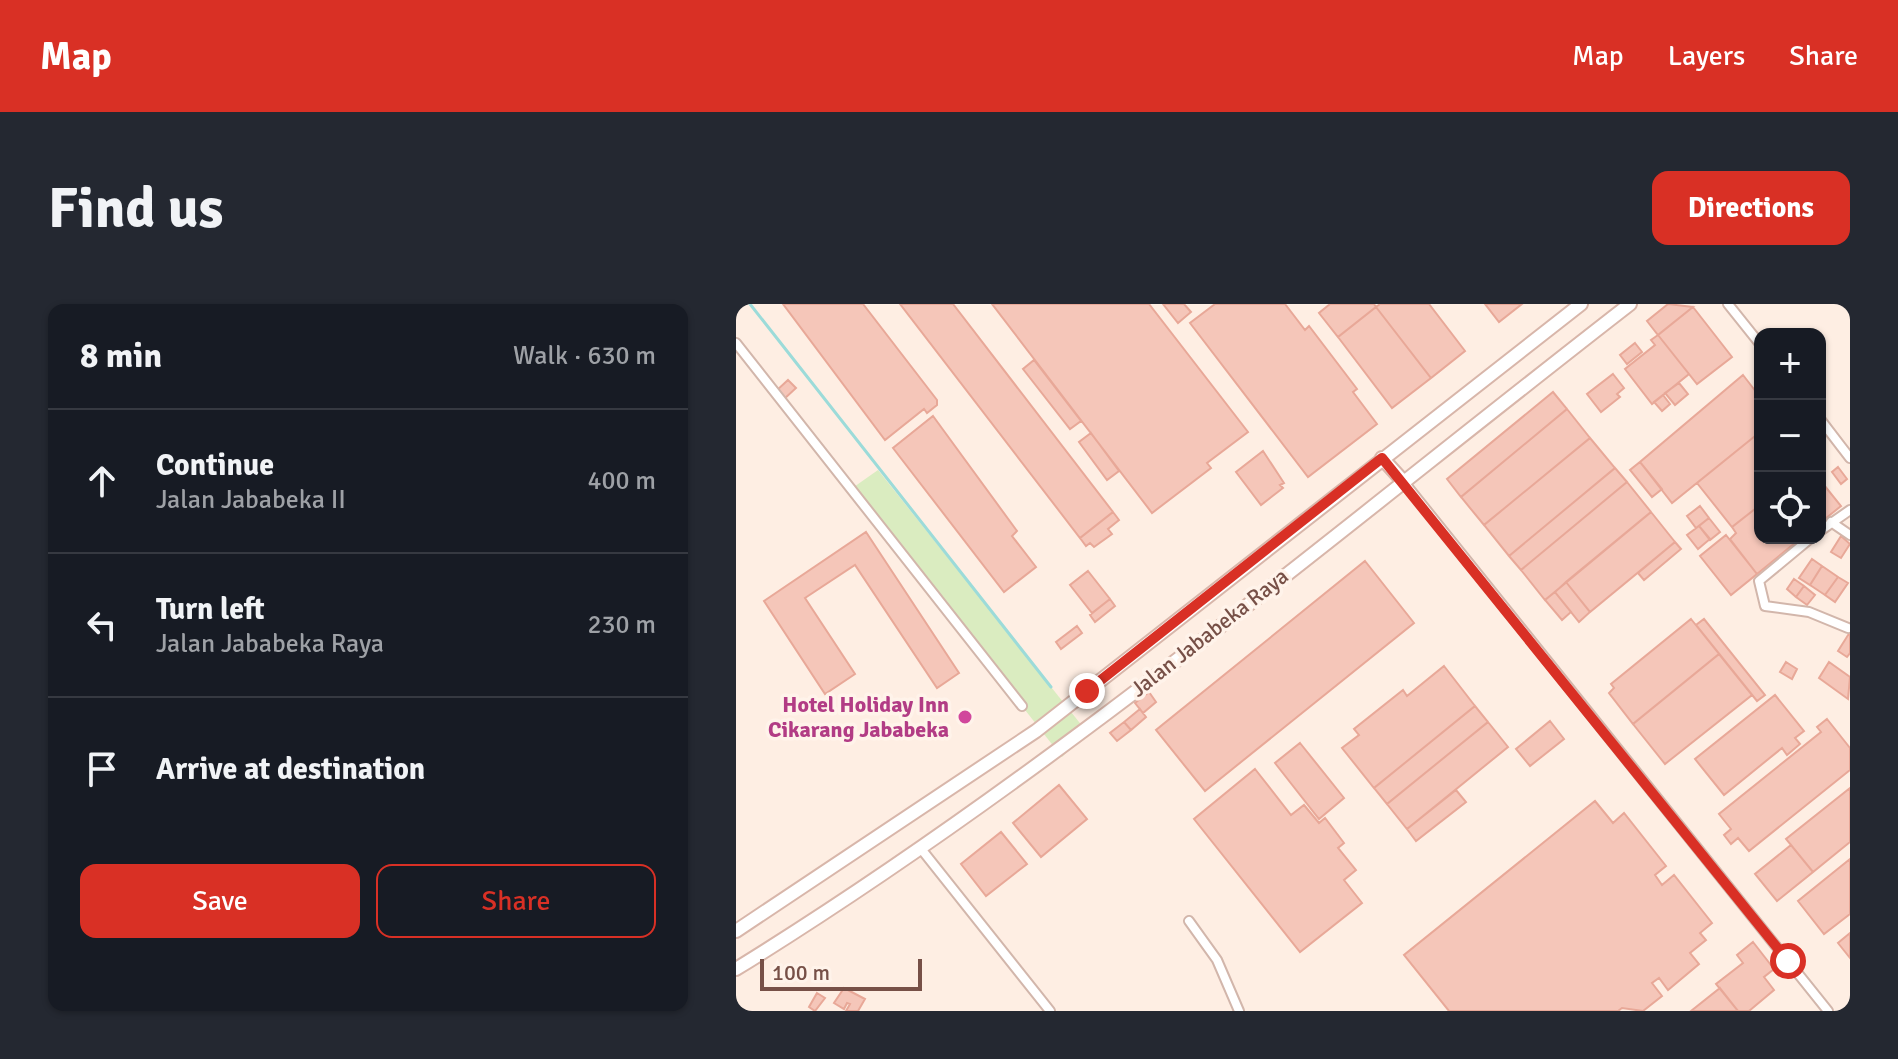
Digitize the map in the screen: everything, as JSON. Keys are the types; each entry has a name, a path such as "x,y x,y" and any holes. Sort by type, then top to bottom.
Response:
{"main road":[{"name":"Jalan Jababeka Raya","path":"736,931 926,808 1038,729 1581,304"},
{"name":"Jalan Jababeka Raya","path":"736,969 922,850 1055,754 1630,304"},
{"path":"1382,458 1403,481"}],"street":[{"path":"1728,304 1754,336"},
{"path":"736,343 1022,706"},
{"path":"1826,427 1850,458"},
{"path":"1403,481 1828,1011"},
{"path":"1826,526 1850,510"},
{"path":"1831,522 1850,535"},
{"path":"1804,544 1759,581 1765,606 1809,612 1848,628"},
{"path":"922,850 1050,1011"},
{"path":"1189,921 1217,960 1239,1011"}],"green space":[{"path":"878,470 1087,732 1062,757 851,489"}],"building":[{"path":"783,304 863,304 937,400 937,405 927,413 924,409 885,440"},
{"path":"900,304 953,304 1113,512 1080,538"},
{"path":"992,304 1149,304 1248,432 1207,463 1211,468 1152,513"},
{"path":"1163,304 1184,304 1191,312 1178,323"},
{"path":"1215,304 1285,304 1305,330 1309,326 1357,389 1353,392 1377,424 1308,477 1190,323"},
{"path":"1330,304 1374,304 1376,307 1338,337 1319,313"},
{"path":"1380,304 1429,304 1465,351 1431,378 1376,307"},
{"path":"1485,304 1522,304 1499,322"},
{"path":"1668,304 1693,307 1658,335 1647,321"},
{"path":"1376,307 1431,378 1392,408 1338,337"},
{"path":"1693,307 1732,357 1697,384 1658,335"},
{"path":"1658,335 1689,374 1652,404 1625,369 1655,345 1651,340"},
{"path":"1635,343 1642,352 1627,364 1620,355"},
{"path":"1034,360 1081,421 1070,429 1023,369"},
{"path":"1613,374 1624,388 1617,394 1620,397 1601,412 1587,394"},
{"path":"1743,375 1754,389 1754,437 1672,503 1640,462"},
{"path":"788,380 796,388 783,400 776,391"},
{"path":"1679,383 1688,394 1675,405 1665,393"},
{"path":"1553,392 1567,409 1461,497 1447,479"},
{"path":"1663,395 1670,404 1662,411 1654,402"},
{"path":"1567,409 1590,438 1484,525 1461,497"},
{"path":"933,416 1017,531 1012,536 1036,567 1004,592 893,448"},
{"path":"1091,433 1119,471 1107,480 1079,442"},
{"path":"1754,437 1754,510 1732,527 1697,483"},
{"path":"1590,438 1615,468 1509,556 1484,525"},
{"path":"1263,451 1284,483 1280,485 1283,488 1261,505 1236,472"},
{"path":"1640,462 1662,489 1652,497 1630,470"},
{"path":"1838,467 1847,479 1841,484 1832,472"},
{"path":"1615,468 1627,482 1521,570 1509,556"},
{"path":"1627,482 1651,512 1545,600 1521,570"},
{"path":"1826,487 1841,506 1826,518"},
{"path":"1700,506 1709,518 1696,528 1687,516"},
{"path":"1754,510 1754,544 1794,544 1757,574 1730,539 1736,533 1732,527"},
{"path":"1113,512 1119,520 1108,529 1112,534 1094,547 1090,543 1086,546 1080,538"},
{"path":"1651,512 1675,542 1590,612 1566,582"},
{"path":"1709,518 1720,532 1710,540 1699,526"},
{"path":"1699,526 1710,539 1698,549 1687,535"},
{"path":"866,532 959,673 937,688 855,565 805,598 855,674 825,694 764,601"},
{"path":"1726,535 1757,574 1731,595 1700,556"},
{"path":"1841,536 1850,544 1841,558 1831,552"},
{"path":"1675,542 1681,549 1644,580 1638,573"},
{"path":"1812,559 1822,566 1810,585 1799,578"},
{"path":"1365,561 1414,623 1205,791 1156,730"},
{"path":"1822,566 1838,577 1825,595 1810,585"},
{"path":"1088,571 1110,599 1092,613 1070,585"},
{"path":"1838,577 1848,583 1835,602 1825,595"},
{"path":"1794,579 1804,586 1796,597 1787,589"},
{"path":"1566,582 1590,612 1579,622 1555,592"},
{"path":"1804,586 1815,595 1807,605 1796,597"},
{"path":"1555,592 1571,612 1562,620 1545,600"},
{"path":"1110,599 1115,606 1095,622 1090,615"},
{"path":"1691,619 1719,654 1633,724 1609,693 1614,688 1611,684"},
{"path":"1704,619 1765,695 1757,701 1696,625"},
{"path":"1077,626 1082,633 1061,649 1056,642"},
{"path":"1850,632 1850,653 1847,657 1838,651"},
{"path":"1719,654 1752,695 1665,764 1633,724"},
{"path":"1786,662 1797,669 1792,679 1780,672"},
{"path":"1829,662 1850,677 1848,699 1819,678"},
{"path":"1444,666 1475,706 1374,788 1342,748 1359,735 1354,729 1403,690 1407,696"},
{"path":"1149,692 1156,702 1143,713 1135,703"},
{"path":"1775,695 1804,731 1795,738 1800,744 1787,755 1782,748 1724,795 1695,759"},
{"path":"1475,706 1488,722 1387,804 1374,788"},
{"path":"1140,709 1146,717 1131,730 1124,722"},
{"path":"1827,719 1850,748 1850,770 1749,851 1738,838 1731,844 1724,835 1731,829 1719,814 1821,732 1817,727"},
{"path":"1550,721 1564,739 1530,766 1516,749"},
{"path":"1124,722 1131,730 1117,741 1110,733"},
{"path":"1488,722 1508,747 1407,829 1387,804"},
{"path":"1300,743 1344,798 1319,819 1275,763"},
{"path":"1255,769 1291,815 1304,805 1319,823 1325,818 1344,843 1338,848 1356,870 1344,880 1362,903 1300,952 1194,819"},
{"path":"1059,785 1087,819 1041,857 1013,823"},
{"path":"1850,788 1850,842 1813,872 1786,839"},
{"path":"1456,790 1466,802 1416,841 1407,829"},
{"path":"1595,801 1613,823 1624,813 1666,866 1655,875 1662,885 1674,875 1712,923 1700,933 1706,940 1690,953 1699,964 1668,990 1659,978 1652,983 1662,996 1643,1011 1622,1008 1618,1011 1449,1011 1404,955"},
{"path":"1001,832 1027,864 986,896 961,864"},
{"path":"1791,845 1813,872 1777,901 1755,874"},
{"path":"1850,859 1850,914 1824,934 1798,901"},
{"path":"1850,933 1850,958 1838,943"},
{"path":"1753,942 1774,969 1764,977 1774,990 1749,1011 1738,1011 1716,984 1743,963 1737,955"},
{"path":"844,988 865,999 858,1011 846,1011 850,1004 847,1003 844,1009 834,1003"},
{"path":"1720,988 1738,1011 1691,1011"},
{"path":"817,993 825,998 815,1011 809,1007"}],"waterway":[{"path":"750,304 1051,687"}],"place":[{"name":"Hotel Holiday Inn Cikarang Jababeka","path":"965,717"}],"route":[{"path":"1087,691 1382,458 1788,961"}]}
